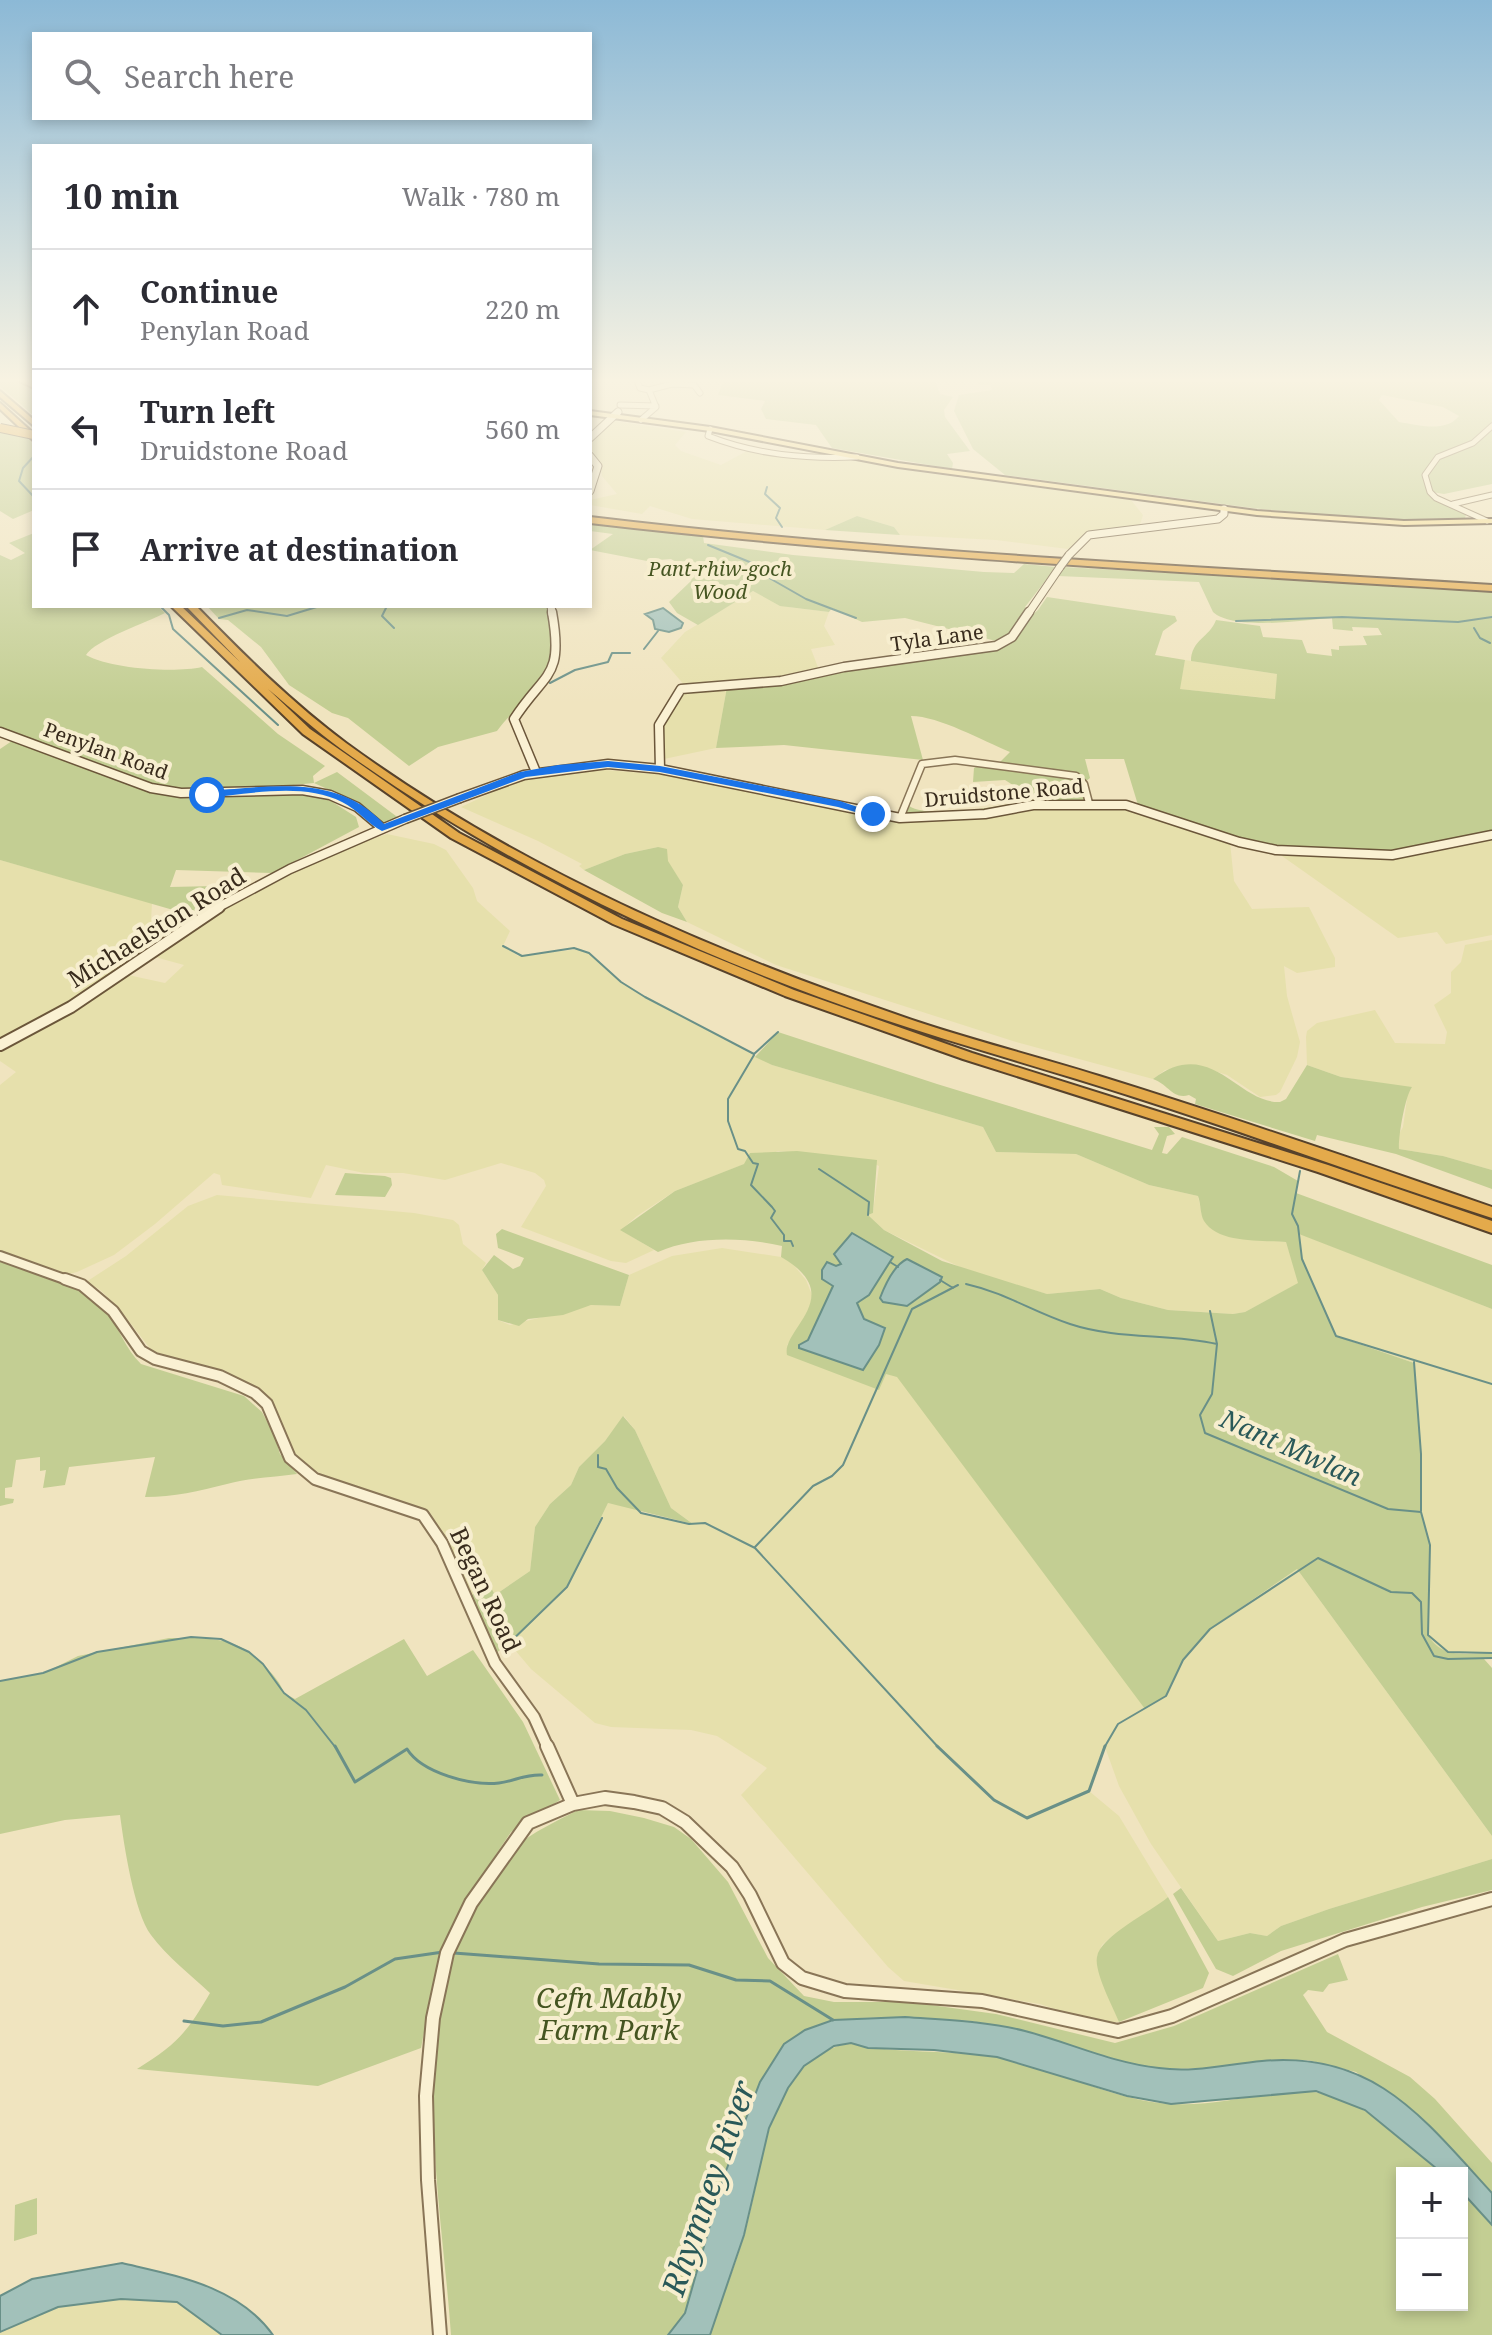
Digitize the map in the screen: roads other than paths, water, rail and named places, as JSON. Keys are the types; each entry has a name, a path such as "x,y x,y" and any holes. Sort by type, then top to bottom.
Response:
{"highway":[{"path":"592,518 755,538 992,559 1492,586"},
{"path":"178,608 244,678 349,763 483,850 617,920 818,1005 1270,1150 1492,1227"},
{"path":"193,608 256,673 364,760 507,850 630,913 728,956 902,1022 1327,1154 1492,1213"}],"main road":[{"path":"1055,487 1224,509 1342,520 1468,518 1490,521"}],"street":[{"path":"1429,487 1436,498 1468,518"},
{"path":"1453,504 1492,495"},
{"path":"1476,497 1492,505"},
{"name":"Tyla Lane","path":"660,769 659,725 681,689 781,681 844,667 996,646 1012,637 1078,542 1089,535 1218,519 1224,514 1224,509"},
{"path":"536,772 514,719 544,685 555,664 557,641 551,608"},
{"name":"Penylan Road","path":"0,732 151,788 176,794 318,790 344,799 368,813 382,828"},
{"path":"900,818 922,764 955,760 1076,776 1084,784 1089,803"},
{"name":"Druidstone Road","path":"382,828 536,772 608,764 660,769 900,818 962,816 1033,805 1089,803 1139,807 1224,837 1276,850 1392,855 1492,835"},
{"name":"Michaelston Road","path":"0,1045 105,985 183,929 245,893 328,850 382,828"},
{"name":"Began Road","path":"0,1256 82,1285 113,1311 141,1351 155,1359 220,1376 255,1393 267,1404 290,1458 315,1479 423,1515 442,1543 495,1663 534,1717 573,1804"},
{"path":"440,2335 428,2180 426,2096 433,2018 447,1953 471,1903 528,1823 573,1804 605,1798 634,1802 662,1808 685,1822 732,1867 750,1895 783,1963 802,1978 845,1991 982,2001 1118,2031 1172,2016 1345,1940 1492,1899"}],"water":[{"path":"663,608 683,623 681,628 669,632 655,629 653,620 645,614"},
{"path":"852,1233 893,1257 869,1295 857,1303 864,1319 885,1328 879,1345 863,1370 799,1348 808,1340 833,1286 822,1279 822,1270 827,1262 836,1266 841,1264 834,1254"},
{"path":"907,1259 942,1277 940,1282 907,1306 883,1302 880,1298 887,1282"},
{"path":"905,2017 965,2021 1010,2028 1125,2062 1159,2068 1211,2068 1262,2061 1301,2061 1336,2067 1394,2095 1443,2139 1492,2193 1492,2225 1468,2199 1468,2167 1435,2167 1365,2110 1316,2091 1171,2104 1127,2096 997,2057 934,2050 868,2048 851,2043 834,2046 804,2066 788,2088 769,2128 744,2235 710,2335 668,2335 685,2313 724,2176 760,2082 784,2044 805,2030 833,2020"},
{"path":"122,2263 185,2279 224,2294 259,2318 273,2335 222,2335 177,2302 121,2299 58,2307 0,2332 0,2296 32,2279"}],"waterway":[{"path":"25,487 32,495"},
{"path":"767,487 765,494 780,508 776,518 782,527"},
{"path":"708,545 752,563 764,575 806,599 856,618"},
{"path":"162,608 169,615 173,629 278,725"},
{"path":"219,618 247,610 287,616 313,608"},
{"path":"386,608 382,616 394,628"},
{"path":"1236,621 1342,617 1458,622 1492,617"},
{"path":"1474,628 1480,638 1490,643"},
{"path":"644,649 658,631"},
{"path":"550,683 575,670 608,662 612,653 630,653"},
{"path":"503,946 522,956 574,948 589,953 621,982 645,997 754,1054 778,1032"},
{"path":"754,1055 728,1099 728,1121 738,1149 745,1151 753,1163 758,1164 751,1185 775,1211 771,1218 784,1235 784,1241 791,1241 793,1246"},
{"path":"819,1169 869,1202 868,1215"},
{"path":"1300,1171 1292,1214 1298,1226 1302,1259 1336,1336 1492,1384"},
{"path":"890,1262 898,1267"},
{"path":"940,1280 953,1288"},
{"name":"Nant Mwlan","path":"966,1284 1088,1329 1217,1344"},
{"path":"953,1288 958,1285"},
{"path":"755,1547 813,1486 832,1476 843,1465 912,1309 953,1288"},
{"path":"1210,1311 1217,1344"},
{"name":"Nant Mwlan","path":"1217,1344 1212,1394 1200,1415 1205,1433 1388,1509 1421,1512 1430,1545 1428,1635 1448,1652 1492,1653"},
{"path":"1414,1362 1421,1454 1421,1511"},
{"path":"598,1455 598,1467 606,1469 617,1488 641,1513 689,1524 705,1523 755,1548 938,1747"},
{"path":"506,1646 567,1587 602,1518"},
{"path":"1105,1747 1118,1724 1166,1696 1183,1660 1210,1629 1318,1558 1391,1592 1412,1593 1421,1602 1422,1634 1434,1656 1448,1659 1492,1658"},
{"path":"0,1681 43,1673 97,1652 191,1637 221,1639 249,1652 263,1664 284,1693 306,1710 336,1748"},
{"path":"335,1746 355,1782 407,1749 424,1765 462,1780 499,1783 542,1775"},
{"path":"938,1747 994,1800 1027,1818 1089,1791 1105,1747"},
{"path":"184,2021 223,2026 261,2022 345,1987 395,1959 443,1952"},
{"path":"454,1953 599,1964 689,1965 736,1980 770,1981 833,2020"}],"park label":[{"name":"Pant-rhiw-goch Wood","path":"720,580"},
{"name":"Cefn Mably Farm Park","path":"609,2014"}],"water label":[{"name":"Rhymney River","path":"709,2188"}]}
